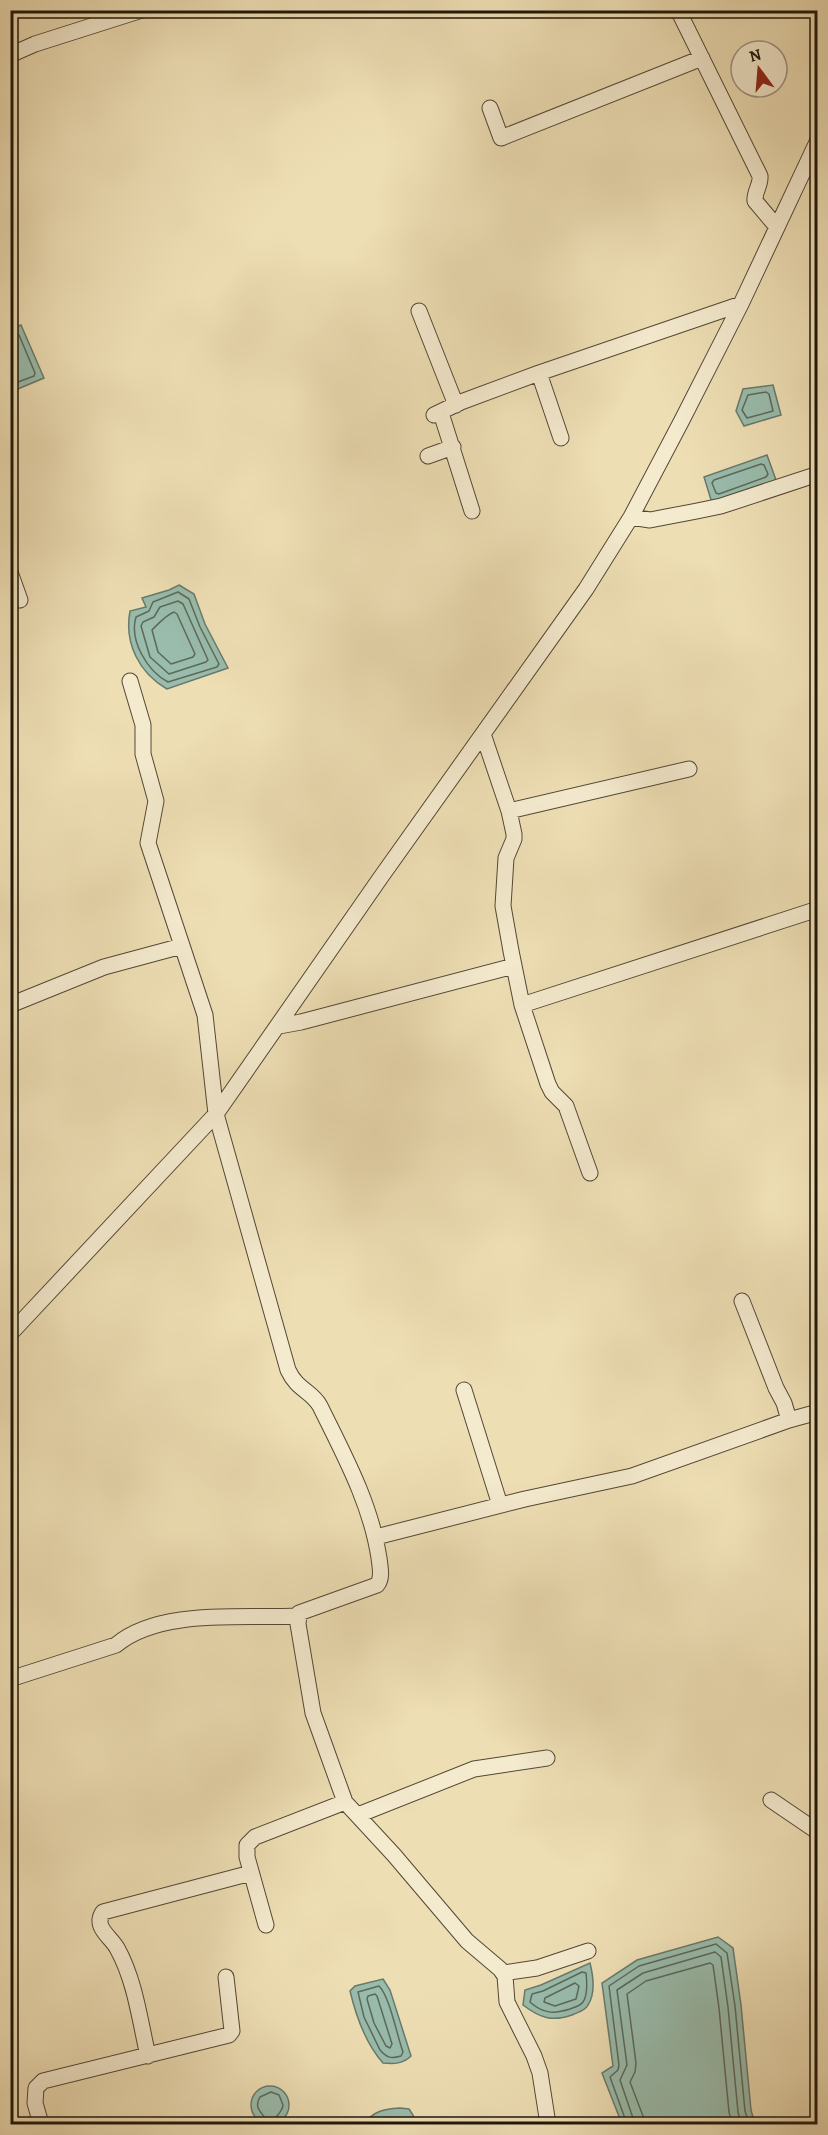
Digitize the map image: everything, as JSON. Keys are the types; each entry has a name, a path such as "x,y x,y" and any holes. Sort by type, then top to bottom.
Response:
{"street":[{"path":"10,55 35,44 142,10"},
{"path":"678,10 760,176 760,183 754,196 755,201 777,227"},
{"path":"490,108 501,138 702,58"},
{"path":"10,1334 216,1114 586,589 631,517 741,304 818,140"},
{"path":"472,511 453,447 437,414 539,373 741,304"},
{"path":"419,311 456,405"},
{"path":"539,373 561,438"},
{"path":"428,456 453,447"},
{"path":"631,517 651,520 713,507 818,474"},
{"path":"10,572 20,600"},
{"path":"130,681 143,725 143,754 156,801 148,843 205,1015 216,1114 288,1370 298,1386 313,1397 320,1406 355,1478 376,1537 381,1574 377,1585 301,1611 298,1617 313,1713 345,1802 467,1941 503,1973 507,2002 540,2073 548,2124"},
{"path":"483,734 509,811 514,839 506,858 503,906 522,1005 548,1084 552,1092 566,1106 590,1173"},
{"path":"509,811 689,769"},
{"path":"522,1005 818,909"},
{"path":"10,1005 104,967 182,946"},
{"path":"279,1026 514,966"},
{"path":"742,1301 789,1420"},
{"path":"464,1390 500,1505"},
{"path":"376,1537 500,1505 632,1476 789,1420 818,1412"},
{"path":"10,1679 116,1645 128,1635 178,1619 298,1617"},
{"path":"358,1815 474,1769 547,1758"},
{"path":"771,1800 818,1832"},
{"path":"267,1925 247,1857 247,1845 255,1837 345,1802"},
{"path":"148,2056 130,1982 116,1947 103,1932 99,1923 100,1916 103,1912 251,1873"},
{"path":"503,1973 537,1968 588,1951"},
{"path":"40,2124 35,2103 36,2088 43,2081 229,2036 232,2031 226,1977"}],"water":[{"path":"21,325 44,378 13,391 10,386 11,329"},
{"path":"773,385 781,415 744,426 736,411 743,389"},
{"path":"767,455 776,480 712,503 704,477"},
{"path":"179,585 194,594 205,624 228,668 167,689 149,675 136,656 129,634 130,611 146,607 142,598"},
{"path":"718,1937 733,1948 751,2110 755,2124 622,2124 602,2073 613,2066 602,1983 637,1960"},
{"path":"590,1963 593,1990 591,2000 583,2010 565,2017 552,2018 541,2016 523,2005 525,1990"},
{"path":"383,1979 390,1990 411,2056 398,2063 383,2063 377,2055 362,2029 350,1991 355,1986"},
{"path":"270,2086 277,2087 283,2092 288,2098 288,2112 283,2118 277,2123 270,2124 263,2123 257,2118 252,2112 251,2105 252,2098 257,2092 263,2087"},
{"path":"389,2109 409,2109 416,2124 365,2124 371,2116"}]}
